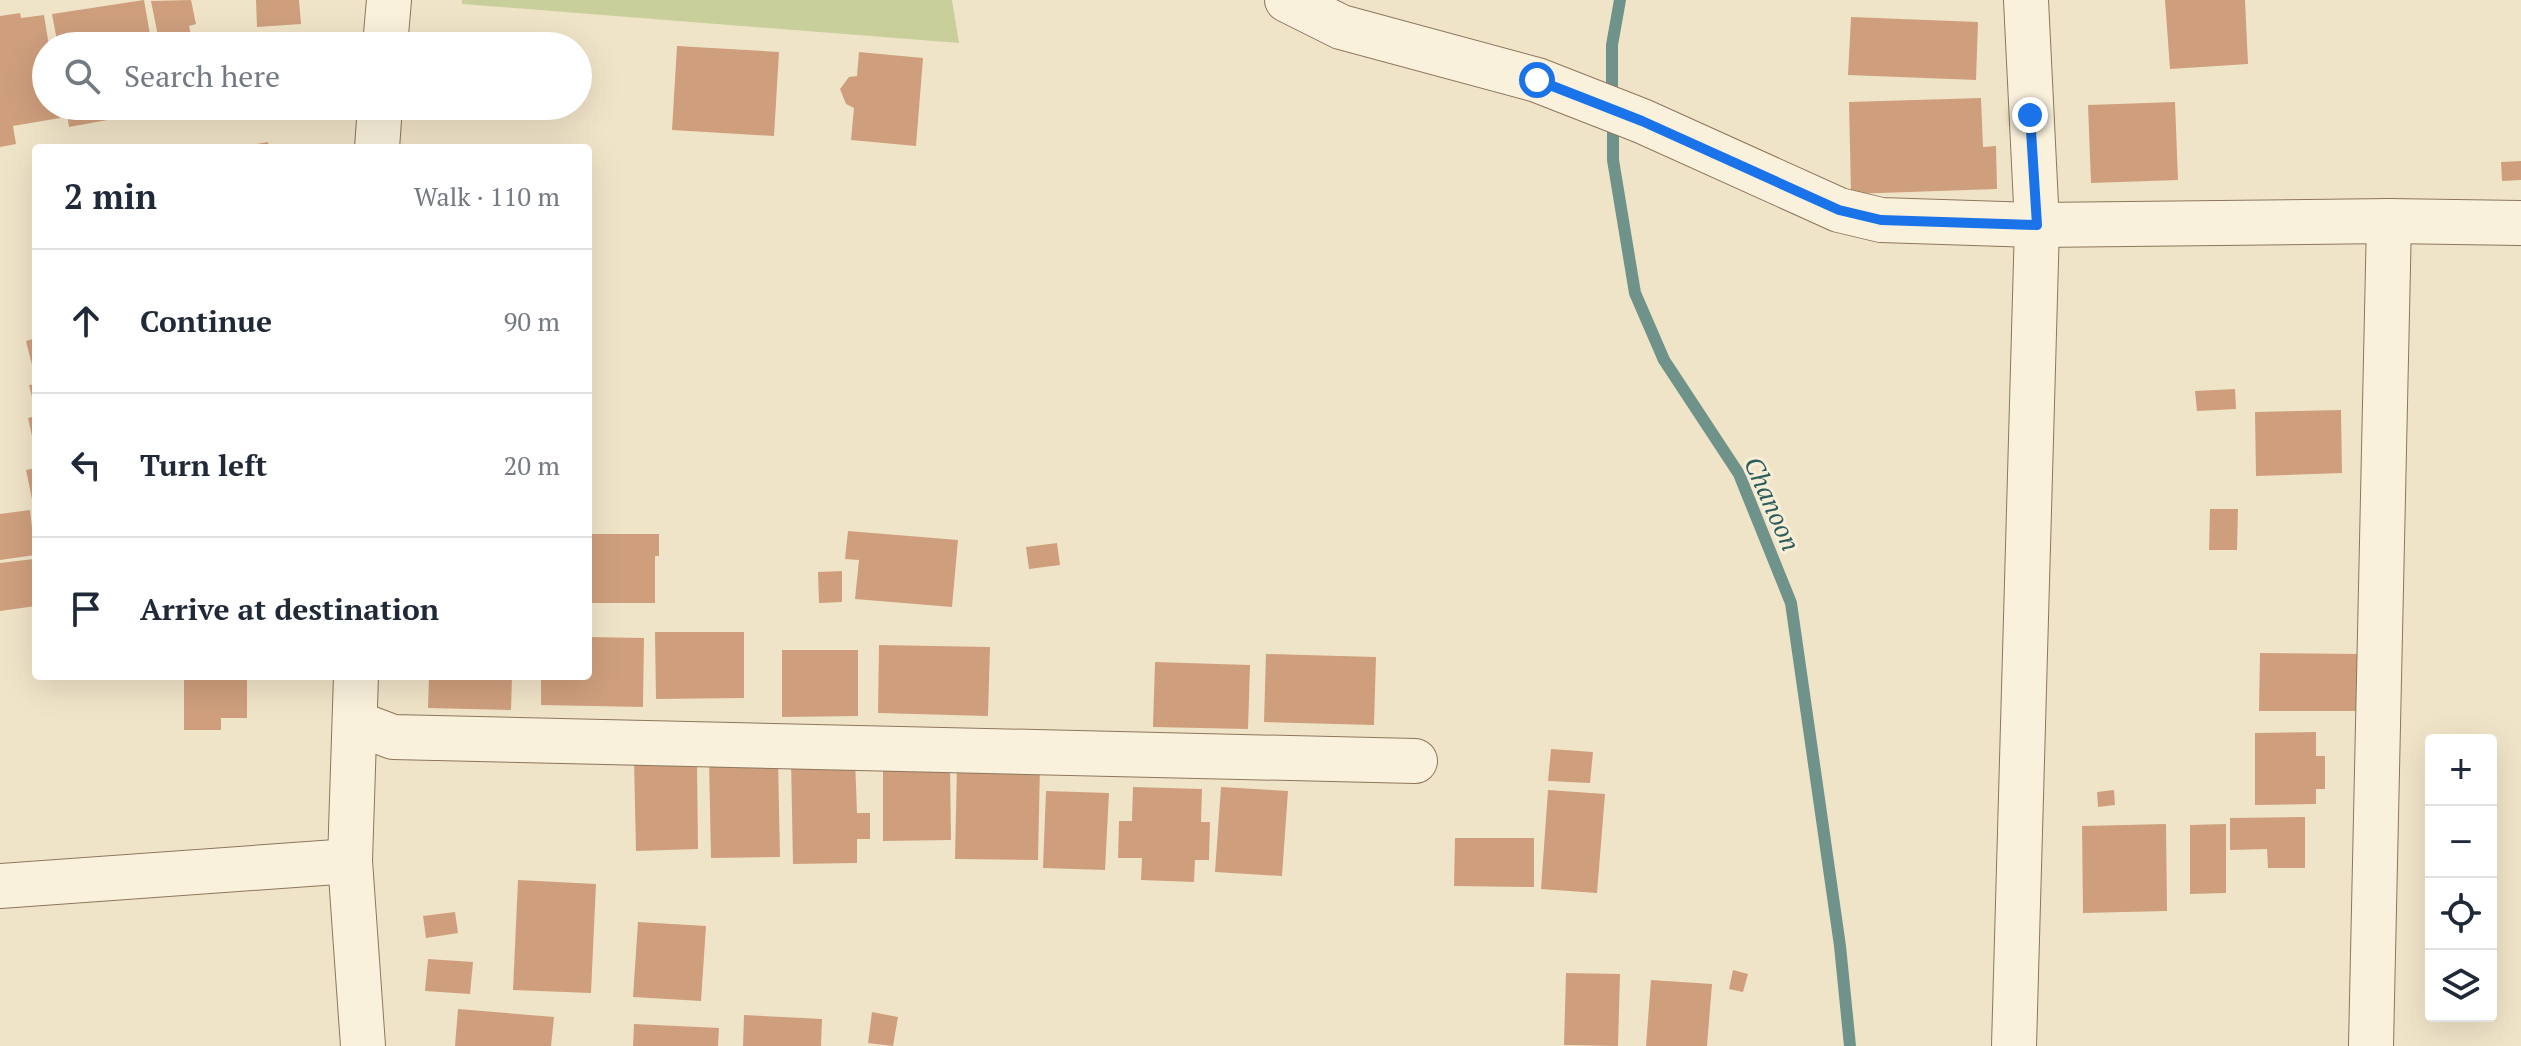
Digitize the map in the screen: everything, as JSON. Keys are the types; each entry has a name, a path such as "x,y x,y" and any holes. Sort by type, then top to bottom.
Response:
{"street":[{"path":"386,32 389,0"},
{"path":"1287,0 1341,27 1537,80 1642,121 1839,210 1881,220 2037,225 2389,221 2521,223"},
{"path":"2014,1046 2037,225 2026,0"},
{"path":"377,144 379,120"},
{"path":"2371,1046 2389,221"},
{"path":"356,680 350,861 363,1046"},
{"path":"356,723 393,737 1415,761"},
{"path":"0,886 350,861"}],"green space":[{"path":"462,0 952,0 959,43 462,4"}],"building":[{"path":"144,0 150,32 55,32 52,14"},
{"path":"191,0 196,24 189,26 190,32 157,32 151,1"},
{"path":"256,0 299,0 301,24 257,27"},
{"path":"2165,0 2245,0 2248,64 2170,69"},
{"path":"20,13 21,18 44,15 47,32 32,32 32,120 48,120 13,126 16,144 0,147 0,16"},
{"path":"1851,17 1978,22 1976,80 1848,75"},
{"path":"677,46 779,52 774,136 672,130"},
{"path":"859,52 923,58 916,146 851,140 854,108 846,104 840,89 849,77 857,76"},
{"path":"1981,98 1983,147 1996,146 1997,189 1851,194 1849,102"},
{"path":"2175,102 2178,180 2091,183 2088,105"},
{"path":"68,120 107,120 69,127"},
{"path":"2521,161 2521,180 2502,181 2501,162"},
{"path":"32,339 32,365 26,341"},
{"path":"2235,389 2236,409 2197,411 2195,391"},
{"path":"2341,410 2342,473 2256,476 2255,412"},
{"path":"32,469 32,499 26,470"},
{"path":"2210,509 2238,509 2237,550 2209,550"},
{"path":"30,510 32,555 0,560 0,514"},
{"path":"848,531 958,540 952,607 855,599 859,560 845,559"},
{"path":"592,534 659,534 659,556 655,556 655,603 592,603"},
{"path":"1057,543 1060,565 1029,569 1026,547"},
{"path":"32,559 32,607 0,611 0,563"},
{"path":"842,571 842,602 819,603 818,572"},
{"path":"655,632 744,632 744,698 656,699"},
{"path":"592,637 644,638 643,707 541,705 541,680 592,680"},
{"path":"879,645 990,647 988,716 878,713"},
{"path":"782,650 858,650 858,716 782,717"},
{"path":"2260,653 2360,654 2359,711 2259,711"},
{"path":"1266,654 1376,657 1374,725 1264,722"},
{"path":"1155,662 1250,665 1248,729 1153,727"},
{"path":"184,680 247,680 247,718 221,718 221,730 184,730"},
{"path":"429,680 512,680 511,710 428,708"},
{"path":"2316,732 2316,756 2325,756 2325,789 2316,789 2316,804 2255,805 2255,733"},
{"path":"1551,749 1593,752 1590,783 1548,781"},
{"path":"697,758 698,849 636,851 634,759"},
{"path":"778,758 780,857 711,858 709,760"},
{"path":"855,758 857,813 870,813 870,839 857,839 857,863 793,864 791,759"},
{"path":"950,763 951,840 883,841 883,764"},
{"path":"957,764 1040,765 1038,860 955,859"},
{"path":"1133,787 1202,789 1201,822 1210,822 1209,860 1195,860 1194,882 1141,880 1142,858 1118,858 1119,821 1132,821"},
{"path":"1221,787 1288,791 1282,876 1215,872"},
{"path":"1548,790 1605,794 1597,893 1541,889"},
{"path":"2114,790 2115,805 2098,807 2097,792"},
{"path":"1046,791 1109,793 1105,870 1043,868"},
{"path":"2305,817 2305,868 2268,868 2267,849 2230,850 2230,818"},
{"path":"2166,824 2167,911 2083,913 2082,826"},
{"path":"2226,824 2226,893 2190,894 2190,825"},
{"path":"1455,838 1534,838 1534,887 1454,886"},
{"path":"518,880 596,884 591,993 513,990"},
{"path":"455,912 458,933 426,938 423,916"},
{"path":"638,922 706,926 701,1001 633,997"},
{"path":"428,959 473,962 470,994 425,991"},
{"path":"1733,970 1748,974 1743,992 1729,989"},
{"path":"1566,973 1620,974 1618,1046 1564,1045"},
{"path":"1651,980 1712,984 1707,1046 1646,1046"},
{"path":"458,1009 554,1017 551,1046 455,1046"},
{"path":"872,1012 898,1017 893,1046 868,1043"},
{"path":"744,1015 822,1019 821,1046 743,1046"},
{"path":"634,1024 719,1028 718,1046 633,1046"}],"waterway":[{"name":"Chanoon","path":"1612,100 1612,45 1620,0"},
{"name":"Chanoon","path":"1613,118 1613,160 1635,293 1664,360 1739,474 1791,603 1840,946 1850,1046"}],"route":[{"path":"1537,80 1642,121 1839,210 1881,220 2037,225 2030,115"}]}
